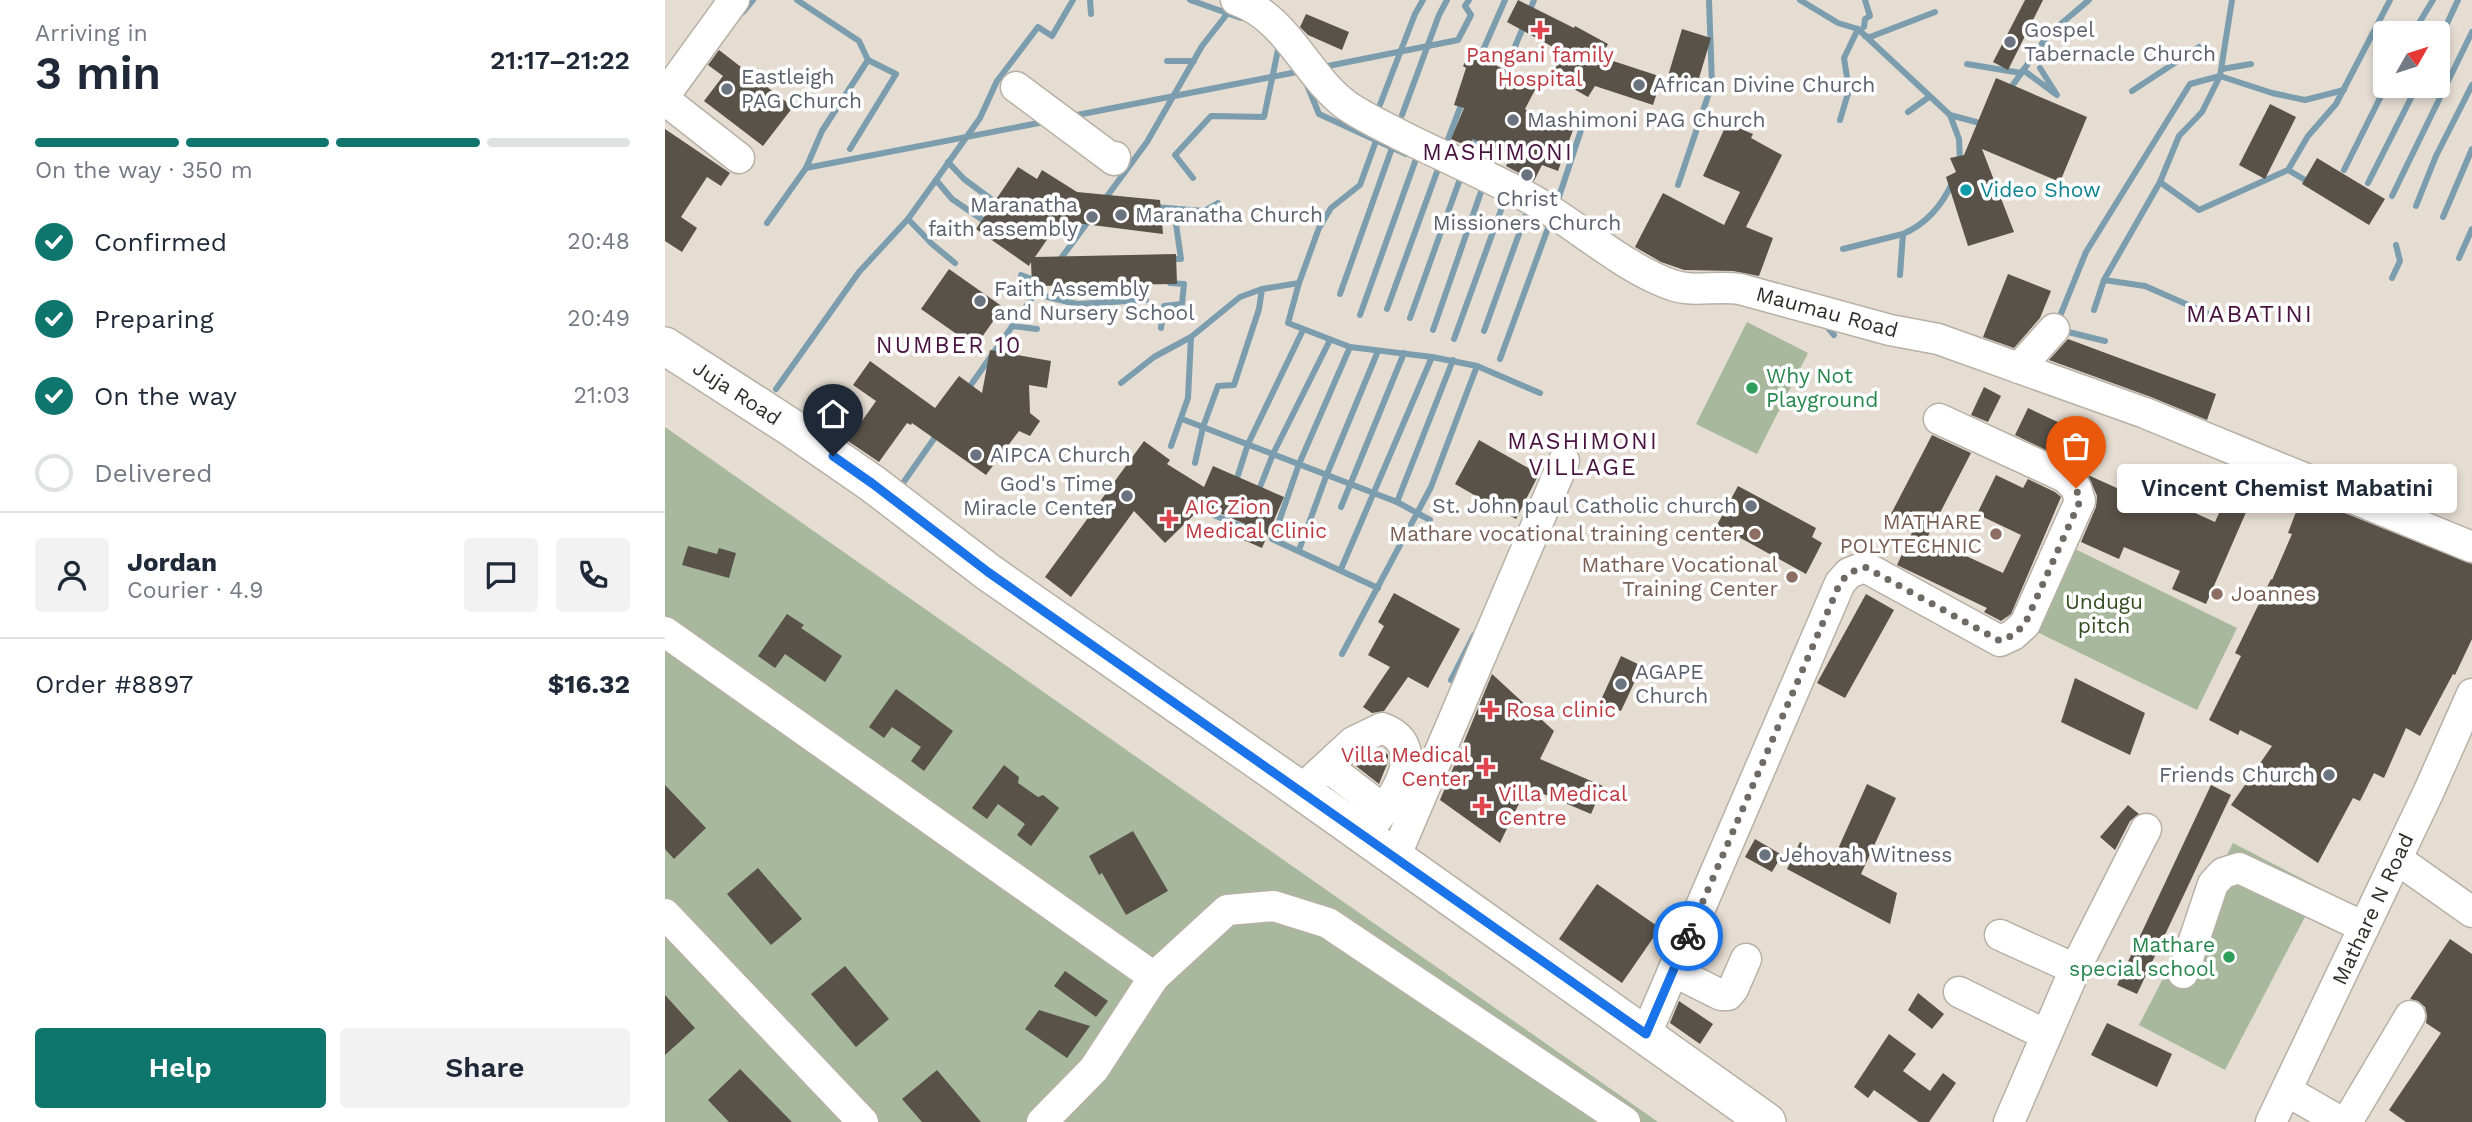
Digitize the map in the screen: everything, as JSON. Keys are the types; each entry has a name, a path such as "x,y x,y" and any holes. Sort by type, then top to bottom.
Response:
{"main road":[{"name":"Juja Road","path":"665,346 873,484 988,572 1300,791 1374,823 1395,857 1767,1122"}],"street":[{"path":"734,0 665,97 739,158"},
{"name":"Maumau Road","path":"1236,0 1248,4 1271,19 1328,90 1348,106 1373,121 1530,198 1631,264 1670,284 1693,290 1724,287 1740,289 1890,330 1938,339 2145,413 2472,547"},
{"path":"1016,87 1114,160 1115,157"},
{"path":"2019,368 2055,329"},
{"path":"1646,1034 1840,583 1849,573 1865,567 2000,641 2013,635 2025,624 2080,501 2076,488 2065,477 1939,419"},
{"path":"1395,857 1564,461"},
{"path":"665,632 1154,977"},
{"name":"Mathare N Road","path":"2271,1122 2397,859 2472,694"},
{"path":"1300,791 1353,742 1382,728 1393,732 1406,746 1408,759 1374,823 1328,767"},
{"path":"2009,1122 2075,969 2146,829"},
{"path":"2397,859 2472,912"},
{"path":"2183,973 2213,884 2223,873 2239,869 2364,927"},
{"path":"1042,1122 1094,1069 1154,977 1227,910 1274,906 1328,923 1625,1122"},
{"path":"665,914 863,1122"},
{"path":"2000,935 2075,969"},
{"path":"1673,971 1721,995 1728,995 1746,959"},
{"path":"1959,992 2046,1035"},
{"path":"2347,1122 2410,1016"},
{"path":"2287,1091 2341,1122"}],"green space":[{"name":"Why Not Playground","path":"1747,322 1808,353 1757,454 1696,424"},
{"path":"665,427 1658,1122 665,1122"},
{"name":"Undugu pitch","path":"2073,548 2237,628 2197,710 2033,630"},
{"name":"Mathare special school","path":"2233,843 2320,888 2225,1070 2139,1025"}],"building":[{"path":"1518,0 1608,44 1601,57 1662,77 1653,105 1595,86 1588,97 1551,76 1564,53 1507,22"},
{"path":"2025,0 2043,0 2008,70 1993,62"},
{"path":"1306,14 1349,32 1342,50 1308,35 1300,27"},
{"path":"1682,29 1711,38 1694,95 1665,86"},
{"path":"719,50 793,107 763,146 704,101 723,76 708,65"},
{"path":"1471,51 1536,88 1525,109 1530,113 1573,130 1558,171 1542,165 1534,181 1506,166 1511,155 1473,139 1470,147 1451,139 1464,108 1454,105 1466,68 1463,66"},
{"path":"1996,78 2087,117 2060,182 1982,149 2014,232 1968,246 1946,177 1956,172 1950,158 1964,155"},
{"path":"2270,104 2296,117 2265,179 2239,165"},
{"path":"1727,123 1753,134 1751,138 1782,155 1746,227 1773,238 1759,276 1733,271 1684,270 1661,262 1635,247 1663,193 1724,225 1740,192 1703,176"},
{"path":"665,129 730,173 721,186 707,177 681,217 697,228 682,252 665,241"},
{"path":"2317,158 2385,199 2369,225 2302,184"},
{"path":"1018,167 1037,179 1042,170 1077,192 1160,200 1163,234 1060,221 1035,257 1176,254 1177,284 1032,286 1031,262 1029,266 976,229"},
{"path":"949,269 1003,307 975,347 921,309"},
{"path":"2008,274 2051,291 2040,318 2014,348 1983,337"},
{"path":"2068,339 2216,394 2207,420 2049,360"},
{"path":"990,350 1051,361 1047,388 1029,385 1030,413 1040,421 1030,436 1019,431 986,475 912,423 907,423 879,462 848,441 876,401 853,385 870,361 935,408 959,376 982,393"},
{"path":"1984,387 2001,396 1988,422 1971,415"},
{"path":"2028,408 2092,438 2079,466 2015,435"},
{"path":"1932,435 1971,453 1927,538 2003,573 2021,535 1977,514 1996,475 2023,488 2028,479 2061,497 2011,614 2001,621 1984,612 1987,608 1897,565 1915,526 1891,514"},
{"path":"1479,440 1539,474 1516,519 1455,484"},
{"path":"1144,441 1170,460 1167,464 1204,487 1213,466 1284,497 1262,548 1239,538 1245,524 1203,506 1165,543 1134,511 1071,597 1045,577"},
{"path":"2088,475 2161,508 2164,499 2215,522 2225,500 2247,510 2206,604 2172,589 2180,571 2124,547 2119,559 2081,542 2096,507 2097,496"},
{"path":"1738,486 1816,528 1812,537 1822,543 1806,574 1717,525"},
{"path":"2302,496 2472,564 2472,639 2455,675 2453,674 2420,736 2406,728 2384,778 2374,773 2360,801 2353,798 2318,863 2231,805 2272,746 2240,730 2238,735 2209,720 2241,656 2235,653 2292,534 2288,533"},
{"path":"688,546 717,554 719,548 736,553 729,578 682,565"},
{"path":"1394,593 1460,629 1428,688 1408,677 1384,711 1372,713 1363,707 1390,667 1368,655 1384,626 1378,622"},
{"path":"1866,594 1894,610 1845,698 1817,683"},
{"path":"787,614 804,625 801,628 842,656 825,682 785,654 775,668 758,656"},
{"path":"1621,656 1642,666 1621,711 1600,702"},
{"path":"1492,674 1554,731 1540,759 1603,786 1591,814 1527,787 1500,843 1440,800"},
{"path":"2075,678 2145,713 2130,755 2061,722"},
{"path":"896,689 953,731 924,771 911,761 921,747 892,727 884,738 869,727"},
{"path":"1381,748 1388,755 1388,762 1379,784 1356,766 1364,756"},
{"path":"1004,765 1019,777 1018,783 1038,797 1043,795 1059,808 1031,846 1017,835 1025,824 998,804 987,819 972,808"},
{"path":"1867,784 1896,798 1861,874 1897,893 1890,924 1787,869 1800,842 1833,860"},
{"path":"665,785 706,828 674,859 665,849"},
{"path":"2211,785 2231,795 2137,994 2117,985"},
{"path":"2128,805 2139,814 2130,821 2115,850 2100,837"},
{"path":"1133,831 1168,891 1126,915 1089,856"},
{"path":"1755,839 1782,855 1772,872 1745,857"},
{"path":"758,868 802,919 771,945 727,894"},
{"path":"1597,884 1660,928 1622,983 1559,939"},
{"path":"2450,939 2472,954 2472,1122 2406,1122 2389,1110 2441,1033 2426,1023 2425,1007 2410,999"},
{"path":"845,966 889,1019 856,1047 811,994"},
{"path":"1065,971 1108,1001 1096,1017 1054,986"},
{"path":"1918,993 1944,1014 1932,1029 1908,1010"},
{"path":"665,995 695,1028 665,1055"},
{"path":"1679,1001 1713,1024 1700,1044 1670,1023"},
{"path":"1039,1010 1090,1026 1067,1058 1025,1029"},
{"path":"2107,1023 2172,1054 2157,1087 2091,1055"},
{"path":"1889,1034 1916,1054 1903,1071 1930,1091 1943,1073 1956,1083 1929,1122 1919,1122 1874,1090 1868,1098 1854,1087"},
{"path":"740,1069 792,1122 729,1122 708,1100"},
{"path":"937,1070 981,1122 922,1122 902,1099"}],"waterway":[{"path":"743,12 753,0"},
{"path":"767,223 806,168 822,131 868,60 859,41 797,0"},
{"path":"776,389 859,272 908,219 980,118 997,81 1038,27 1052,36 1073,0"},
{"path":"1090,0 1091,14"},
{"path":"1190,0 1241,18"},
{"path":"1376,115 1415,14 1423,0"},
{"path":"1402,115 1447,0"},
{"path":"1323,67 1458,40 1471,15 1465,6 1469,0"},
{"path":"1477,64 1505,0"},
{"path":"1529,13 1534,0"},
{"path":"1678,185 1712,84 1709,0"},
{"path":"1800,0 1838,23 1858,29 1950,115 1959,139 1960,161"},
{"path":"1864,27 1865,19 1870,16 1865,0"},
{"path":"2010,89 2049,34 2089,0"},
{"path":"2094,310 2104,280 2160,182 2179,136 2202,112 2220,76 2232,0"},
{"path":"2160,182 2199,210 2288,170 2308,136 2336,104 2390,0"},
{"path":"2420,21 2433,0"},
{"path":"2448,21 2458,0"},
{"path":"1865,36 1870,37 1935,12"},
{"path":"1105,199 1147,142 1202,46 1227,14"},
{"path":"1502,77 1525,23"},
{"path":"1840,120 1849,90 1844,58 1858,29"},
{"path":"2392,196 2472,32"},
{"path":"1193,178 1175,155 1211,116 1264,117 1279,45"},
{"path":"2132,91 2199,47"},
{"path":"850,149 896,74 868,60"},
{"path":"1167,61 1194,61"},
{"path":"1967,64 2021,73"},
{"path":"2222,69 2251,64"},
{"path":"2023,70 2057,95 2040,68"},
{"path":"1072,116 1302,71"},
{"path":"2058,321 2086,252 2190,84 2220,76 2272,93 2305,100 2344,90"},
{"path":"1305,80 1319,114 1406,154"},
{"path":"2416,206 2436,156 2472,85"},
{"path":"1908,112 1929,97"},
{"path":"2344,170 2380,98"},
{"path":"2368,183 2411,98"},
{"path":"1445,147 1463,100"},
{"path":"1950,115 1976,122"},
{"path":"806,168 1044,122"},
{"path":"1556,206 1583,124"},
{"path":"1121,383 1154,357 1191,337 1240,297 1262,289 1299,283 1319,228 1331,208 1360,185 1376,141 1374,132"},
{"path":"1469,158 1479,133"},
{"path":"1340,294 1392,148"},
{"path":"2443,217 2472,149"},
{"path":"1360,315 1416,159"},
{"path":"948,162 964,179 999,205"},
{"path":"1387,309 1438,169"},
{"path":"2288,170 2312,184"},
{"path":"1410,318 1460,179"},
{"path":"936,180 952,199 987,223"},
{"path":"1900,275 1903,234 1919,225 1933,212 1953,181"},
{"path":"1433,330 1482,189"},
{"path":"1454,339 1505,199"},
{"path":"1155,207 1204,211 1218,203"},
{"path":"1484,331 1528,209"},
{"path":"1171,259 1181,259 1174,210"},
{"path":"908,219 955,263"},
{"path":"1059,261 1090,219"},
{"path":"1500,359 1551,220"},
{"path":"2459,258 2472,229"},
{"path":"1843,249 1903,234"},
{"path":"2392,278 2400,261 2396,245"},
{"path":"1021,275 1039,282"},
{"path":"2104,280 2145,286 2211,315"},
{"path":"968,389 1044,281"},
{"path":"1161,328 1164,306 1182,304 1184,284 1170,283"},
{"path":"1299,283 1288,323 1350,347 1432,357 1477,366 1540,393"},
{"path":"1195,463 1203,427 1218,386 1234,385 1259,309 1262,289"},
{"path":"1035,294 1077,304 1146,300"},
{"path":"1824,323 1834,335"},
{"path":"1012,326 1037,329"},
{"path":"1237,478 1248,444 1303,330"},
{"path":"2060,330 2105,341"},
{"path":"1171,446 1188,398 1191,337"},
{"path":"1260,487 1273,454 1330,340"},
{"path":"1273,539 1299,464 1350,347"},
{"path":"1299,550 1378,351"},
{"path":"1341,507 1404,353"},
{"path":"1341,569 1432,357"},
{"path":"1397,502 1453,360"},
{"path":"1342,654 1431,487 1477,366"},
{"path":"1182,419 1397,502 1430,520"},
{"path":"903,483 938,433"},
{"path":"1213,515 1249,529"},
{"path":"1272,539 1378,588"},
{"path":"1451,680 1474,635"}],"way so far":[{"path":"1688,936 1840,583 1849,573 1865,567 2000,641 2013,635 2025,624 2080,501 2076,488"}],"place":[{"name":"Pangani family Hospital","path":"1540,30"},
{"name":"Gospel Tabernacle Church","path":"2010,42"},
{"name":"African Divine Church","path":"1639,85"},
{"name":"Eastleigh PAG Church","path":"727,89"},
{"name":"Mashimoni PAG Church","path":"1513,120"},
{"name":"Christ Missioners Church","path":"1527,175"},
{"name":"Video Show","path":"1966,190"},
{"name":"Maranatha Church","path":"1121,215"},
{"name":"Maranatha faith assembly","path":"1092,217"},
{"name":"Faith Assembly and Nursery School","path":"980,301"},
{"name":"Why Not Playground","path":"1752,388"},
{"name":"AIPCA Church","path":"976,455"},
{"name":"Vincent Chemist Mabatini","path":"2076,488"},
{"name":"God's Time Miracle Center","path":"1127,496"},
{"name":"St. John paul Catholic church","path":"1751,506"},
{"name":"AIC Zion Medical Clinic","path":"1169,519"},
{"name":"Mathare vocational training center","path":"1755,534"},
{"name":"MATHARE POLYTECHNIC","path":"1996,534"},
{"name":"Mathare Vocational Training Center","path":"1792,577"},
{"name":"Joannes","path":"2217,594"},
{"name":"AGAPE Church","path":"1621,684"},
{"name":"Rosa clinic","path":"1490,710"},
{"name":"Villa Medical Center","path":"1486,767"},
{"name":"Friends Church","path":"2329,775"},
{"name":"Villa Medical Centre","path":"1482,806"},
{"name":"Jehovah Witness","path":"1765,855"},
{"name":"Mathare special school","path":"2229,957"}],"district":[{"name":"MASHIMONI","path":"1498,152"},
{"name":"MABATINI","path":"2250,314"},
{"name":"NUMBER 10","path":"949,345"},
{"name":"MASHIMONI VILLAGE","path":"1583,454"}],"route":[{"path":"833,456 988,572 1646,1034 1688,936"}]}
